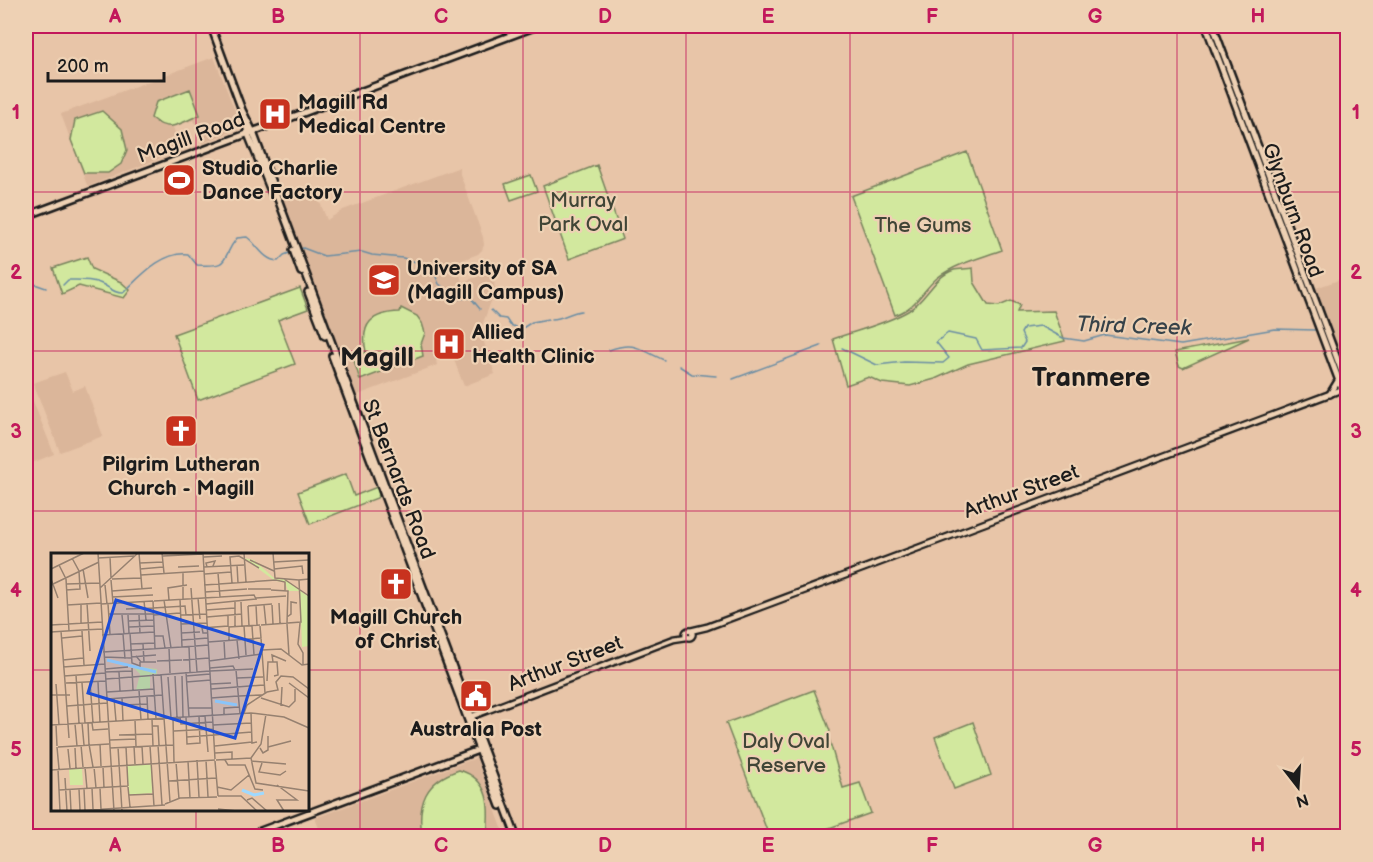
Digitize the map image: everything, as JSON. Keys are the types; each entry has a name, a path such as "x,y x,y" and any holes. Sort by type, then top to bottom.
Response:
{"main road":[{"name":"St Bernards Road","path":"211,26 514,837"},
{"name":"Magill Road","path":"26,216 537,26"},
{"name":"Glynburn Road","path":"1206,26 1338,381 1346,388"},
{"name":"Glynburn Road","path":"1213,26 1346,388 1347,405"},
{"path":"1330,394 1338,381"},
{"path":"247,837 481,749"}],"street":[{"name":"Arthur Street","path":"469,717 1346,388"}],"shaded area":[{"path":"214,57 237,116 226,120 230,132 203,143 194,120 173,127 181,150 87,185 61,114"},
{"name":"University of SA (Magill Campus)","path":"460,167 460,174 484,245 478,254 457,262 462,282 493,271 495,291 480,331 495,374 464,386 452,355 436,360 437,365 355,396 350,394 280,199 313,185 327,220 343,210"},
{"path":"1348,277 1347,374 1316,288"},
{"path":"65,372 73,391 85,386 103,436 60,452 33,383"},
{"path":"26,386 54,454 32,463 26,446"},
{"path":"476,758 505,836 322,836 315,818"}],"green space":[{"path":"190,89 200,115 175,126 158,123 151,118 156,102"},
{"path":"102,111 122,129 127,150 121,164 108,173 84,173 71,140 75,120"},
{"name":"The Gums","path":"967,152 1002,250 944,273 909,308 895,315 851,196"},
{"name":"Murray Park Oval","path":"597,165 623,239 569,259 543,186"},
{"path":"531,175 537,191 511,200 505,184"},
{"path":"87,257 92,269 121,282 130,290 124,298 79,286 62,294 53,268"},
{"path":"973,268 974,282 988,305 999,306 1011,301 1020,305 1017,312 1054,311 1065,341 968,364 935,379 910,386 882,383 869,377 846,385 833,339 899,316 914,307 947,273"},
{"path":"300,288 308,309 278,320 295,364 198,400 174,334"},
{"path":"401,308 417,316 422,323 425,333 421,344 423,356 360,380 353,357 366,352 367,327 375,317 400,312"},
{"path":"1249,338 1183,368 1179,366 1175,352"},
{"path":"346,474 354,496 377,487 379,495 377,498 310,524 298,492"},
{"name":"Daly Oval Reserve","path":"814,690 830,731 828,735 843,788 860,783 871,813 807,836 769,836 726,723"},
{"path":"973,722 991,775 954,789 935,737"},
{"path":"459,770 470,774 483,787 488,805 487,836 422,836 421,813 426,795 438,780"}],"waterway":[{"name":"Third Creek","path":"63,285 68,280 91,281 100,283 115,292 123,293 152,266 178,254 188,254 197,265 221,263 237,238 247,237 264,255 273,260 278,261 284,255 292,252"},
{"name":"Third Creek","path":"298,250 303,248 324,256 362,252 403,258 432,267 439,284 454,299 471,298 480,309"},
{"name":"Third Creek","path":"26,281 46,288"},
{"name":"Third Creek","path":"491,310 499,318 506,319 510,325 521,329 532,322 548,319"},
{"name":"Third Creek","path":"552,319 581,311"},
{"name":"Third Creek","path":"842,348 877,365 904,362 943,363 949,358 936,342 948,333 976,339 982,350 1021,348 1025,342 1021,333 1024,328 1041,326 1063,338 1084,341 1105,335 1181,345 1275,329 1315,330"},
{"name":"Third Creek","path":"609,350 632,346 664,360"},
{"name":"Third Creek","path":"733,379 821,346"},
{"name":"Third Creek","path":"679,366 692,374 716,376"}],"place":[{"name":"Magill Rd Medical Centre","path":"275,114"},
{"name":"Studio Charlie Dance Factory","path":"179,180"},
{"name":"University of SA (Magill Campus)","path":"384,280"},
{"name":"Allied Health Clinic","path":"449,344"},
{"name":"Pilgrim Lutheran Church - Magill","path":"181,431"},
{"name":"Magill Church of Christ","path":"396,584"},
{"name":"Australia Post","path":"476,696"}],"district":[{"name":"Magill","path":"377,357"},
{"name":"Tranmere","path":"1091,377"}]}
